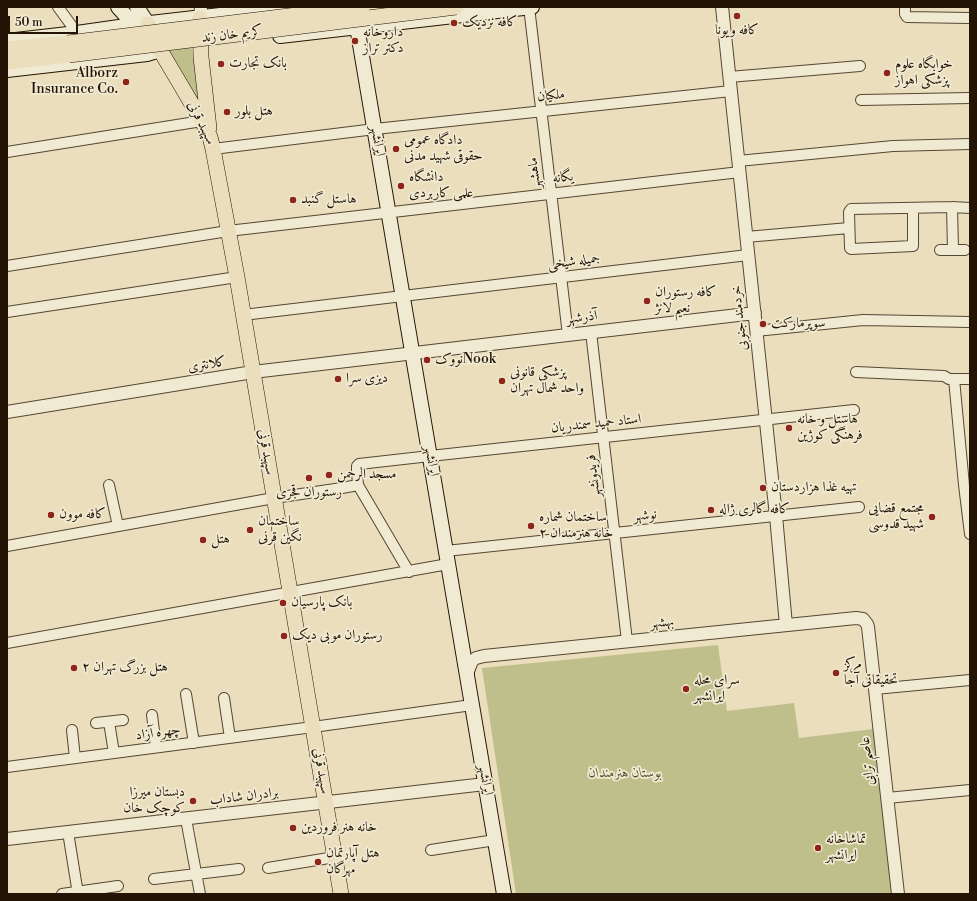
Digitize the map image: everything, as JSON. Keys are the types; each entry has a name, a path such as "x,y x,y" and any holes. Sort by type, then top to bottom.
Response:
{"main road":[{"path":"118,7 154,52"},
{"path":"137,7 148,24"},
{"name":"کریم خان زند","path":"7,62 72,44 107,29 148,24 201,12 290,7"},
{"name":"ایرانشهر","path":"354,7 504,894"},
{"name":"کریم خان زند","path":"7,41 72,44 362,7"},
{"name":"کریم خان زند","path":"7,50 456,7"},
{"name":"کریم خان زند","path":"201,45 532,7"},
{"path":"201,12 201,57 212,143"},
{"name":"سپهبد قرنی","path":"148,24 154,52 202,121 212,143 237,277 341,894"},
{"path":"107,29 120,33 124,43 122,53 111,58"},
{"path":"7,70 154,52"}],"street":[{"path":"58,7 72,44"},
{"name":"ماهشهر","path":"529,7 568,335"},
{"name":"خردمند جنوبی","path":"722,7 755,313 786,625"},
{"path":"905,7 905,14 907,17 970,18"},
{"path":"730,77 860,66"},
{"name":"ملکیان","path":"212,143 374,129 731,91"},
{"path":"861,100 970,98"},
{"path":"7,152 202,121"},
{"name":"یگانه","path":"7,266 228,230 551,194 739,166 893,146 970,144"},
{"path":"913,208 913,246 850,248 849,212 851,209 952,207 970,208"},
{"path":"952,207 953,250"},
{"path":"746,237 849,228"},
{"path":"940,250 965,250"},
{"name":"جمیله شیخی","path":"243,315 748,255"},
{"path":"7,312 237,277"},
{"name":"آذرشهر","path":"412,353 755,313"},
{"path":"756,331 864,320 970,322"},
{"name":"فریدونشهر","path":"591,332 627,642"},
{"name":"کلانتری","path":"7,412 253,372 412,353"},
{"path":"856,372 944,376 949,379 970,379"},
{"path":"944,376 949,373 970,373"},
{"path":"954,378 970,534"},
{"name":"استاد حمید سمندریان","path":"358,485 357,466 359,464 854,410"},
{"path":"109,485 118,526"},
{"path":"7,546 274,498 358,485 409,572"},
{"name":"نوشهر","path":"446,551 859,507"},
{"path":"7,643 448,564"},
{"name":"بهشهر","path":"467,674 472,661 481,656 856,618 864,620 867,624"},
{"name":"عاصم ترابی","path":"867,624 898,894"},
{"path":"875,689 970,680"},
{"path":"186,694 194,742"},
{"path":"224,698 230,738"},
{"name":"چهره آزاد","path":"7,767 313,727 472,704"},
{"path":"152,715 156,747"},
{"path":"96,723 123,720"},
{"path":"110,722 114,753"},
{"path":"72,730 75,758"},
{"name":"برادران شاداب","path":"7,839 485,784"},
{"path":"887,798 970,790"},
{"path":"186,818 200,894"},
{"path":"68,832 78,893"},
{"path":"430,850 495,840"},
{"path":"268,868 335,858"},
{"path":"154,879 240,869"},
{"path":"62,894 78,893 118,886"}],"green space":[{"path":"191,43 201,107 165,46"},
{"name":"بوستان هنرمندان","path":"718,645 727,711 794,703 799,738 874,729 893,894 516,894 482,668"}],"place":[{"name":"کافه ویونا","path":"737,16"},
{"name":"کافه نزدیک","path":"454,23"},
{"name":"داروخانه دکتر تراز","path":"355,41"},
{"name":"بانک تجارت","path":"221,64"},
{"name":"خوابگاه علوم پزشکی اهواز","path":"887,73"},
{"name":"Alborz Insurance Co.","path":"126,82"},
{"name":"هتل بلور","path":"227,112"},
{"name":"دادگاه عمومی حقوقی شهید مدنی","path":"396,149"},
{"name":"دانشگاه علمی کاربردی","path":"401,186"},
{"name":"هاستل گنبد","path":"293,200"},
{"name":"کافه رستوران نعیم لانژ","path":"647,301"},
{"name":"سوپرمارکت","path":"763,324"},
{"name":"نووکNook","path":"427,360"},
{"name":"دیزی سرا","path":"338,379"},
{"name":"پزشکی قانونی واحد شمال تهران","path":"502,381"},
{"name":"هاستل و خانه فرهنگی کوژین","path":"789,428"},
{"name":"مسجد الرحمن","path":"329,475"},
{"name":"رستوران قجری","path":"309,478"},
{"name":"تهیه غذا هزاردستان","path":"763,488"},
{"name":"کافه گالری ژاله","path":"711,510"},
{"name":"کافه موون","path":"51,515"},
{"name":"مجتمع قضایی شهید قدوسی","path":"932,517"},
{"name":"ساختمان شماره ۲ خانه هنرمندان","path":"531,526"},
{"name":"ساختمان نگین قرنی","path":"250,530"},
{"name":"هتل","path":"203,540"},
{"name":"بانک پارسیان","path":"283,603"},
{"name":"رستوران موبی دیک","path":"284,636"},
{"name":"هتل بزرگ تهران ۲","path":"74,668"},
{"name":"مرکز تحقیقاتی آجا","path":"836,673"},
{"name":"سرای محله ایرانشهر","path":"686,689"},
{"name":"دبستان میرزا کوچک خان","path":"193,801"},
{"name":"خانه هنر فروردین","path":"293,828"},
{"name":"تماشاخانه ایرانشهر","path":"818,848"},
{"name":"هتل آپارتمان مهرگان","path":"318,862"}]}
